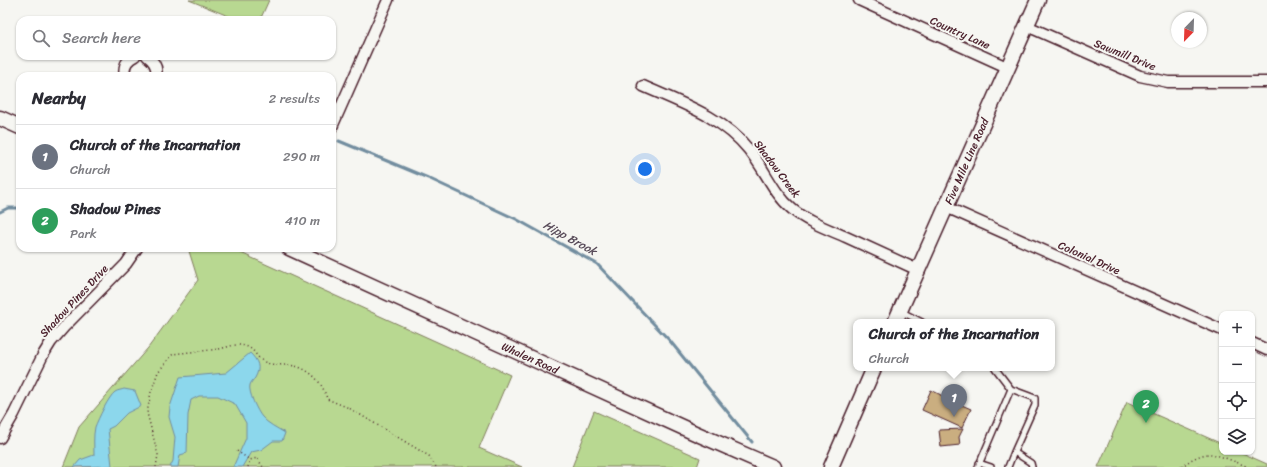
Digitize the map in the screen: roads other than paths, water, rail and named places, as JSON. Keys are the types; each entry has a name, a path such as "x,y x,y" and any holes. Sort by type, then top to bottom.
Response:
{"street":[{"path":"336,118 388,0"},
{"name":"Country Lane","path":"859,0 1009,68"},
{"name":"Five Mile Line Road","path":"897,316 1009,68 1038,0"},
{"name":"Sawmill Drive","path":"1027,26 1140,76 1154,80 1188,83 1267,82"},
{"path":"124,72 124,69 128,60"},
{"path":"152,60 156,67 156,72"},
{"name":"Shadow Creek","path":"643,86 697,110 717,122 734,135 749,149 783,200 792,209 820,226 918,270"},
{"path":"0,118 16,125"},
{"name":"Colonial Drive","path":"946,207 1219,329"},
{"name":"Shadow Pines Drive","path":"0,438 51,342 126,264 134,252"},
{"name":"Whalen Road","path":"298,252 772,467"},
{"path":"1255,344 1267,350"},
{"path":"831,467 873,371"}],"lane":[{"path":"897,316 910,319"},
{"path":"997,371 1011,389 1035,398 1035,405 1008,467"},
{"path":"991,467 979,465 1011,389"},
{"path":"1014,452 1031,463 1032,467"}],"water":[{"path":"250,353 258,364 257,374 250,385 255,406 264,419 285,433 282,441 273,441 261,450 251,452 242,467 233,467 246,438 246,423 235,404 218,396 199,396 191,400 188,415 187,453 180,455 178,467 170,467 173,461 175,437 169,417 170,407 180,377 226,373"},
{"path":"124,389 135,391 141,406 127,413 114,426 108,429 112,466 74,467 80,460 94,455 95,427 113,394 116,391"}],"waterway":[{"name":"Hipp Brook","path":"339,141 428,178 516,219 597,264 670,341 752,442"},
{"name":"Hipp Brook","path":"0,212 8,208 16,208"}],"place":[{"name":"Church of the Incarnation","path":"954,417"},
{"name":"Shadow Pines","path":"1146,423"}]}
